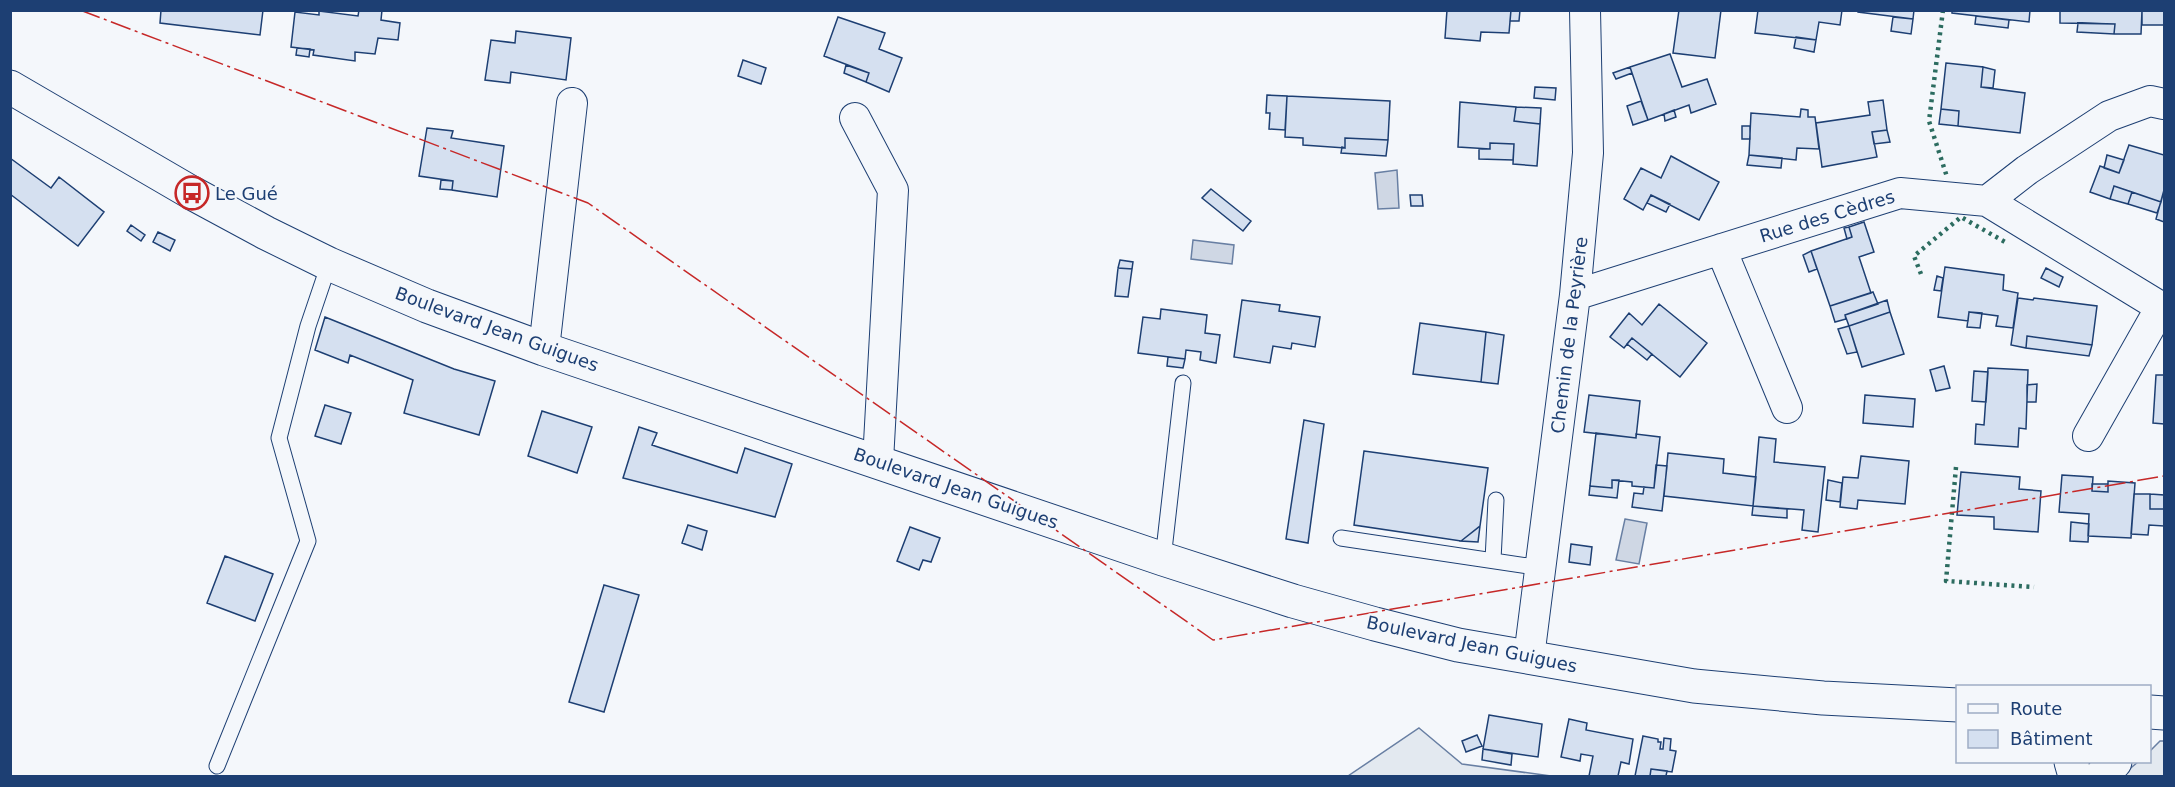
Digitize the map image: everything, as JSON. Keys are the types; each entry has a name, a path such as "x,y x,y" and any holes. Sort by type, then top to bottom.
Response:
{"main road":[{"name":"Boulevard Jean Guigues","path":"10,87 192,193 266,233 329,264 428,306 544,349 1293,601 1458,645 1694,687 1823,698 1956,705"},
{"path":"2101,777 2114,763"}],"street":[{"name":"Chemin de la Peyrière","path":"1529,657 1575,295 1588,153 1585,10"},
{"path":"1987,201 2027,170 2109,116 2150,101 2164,104"},
{"path":"544,349 572,103"},
{"path":"855,118 892,190 878,461"},
{"name":"Rue des Cèdres","path":"1575,295 1900,193 1987,201 2163,308"},
{"path":"1722,249 1787,408"},
{"path":"2088,436 2163,308"}],"lane":[{"path":"217,766 308,541 279,438 308,326 329,264"},
{"path":"1163,559 1183,383"},
{"path":"1493,560 1496,500"},
{"path":"1341,538 1541,568"}],"shaded area":[{"path":"1397,170 1399,208 1378,209 1375,173"},
{"path":"1193,240 1234,245 1232,264 1191,259"},
{"path":"1625,519 1647,523 1639,564 1616,560"},
{"path":"1419,728 1462,764 1551,776 1348,776"},
{"path":"2160,741 2164,741 2164,776 2121,776 2137,763 2151,763 2151,750"}],"building":[{"path":"161,10 263,10 260,35 160,23"},
{"path":"359,10 382,10 381,20 400,23 398,40 378,38 375,54 355,52 355,61 313,55 314,50 291,47 295,12 319,15 319,11 358,16"},
{"path":"1447,10 1511,10 1509,33 1481,32 1480,41 1445,38"},
{"path":"1511,10 1520,10 1519,21 1510,21"},
{"path":"1679,10 1721,10 1715,58 1673,53"},
{"path":"1758,10 1842,10 1840,25 1819,22 1816,40 1755,33"},
{"path":"1858,10 1914,10 1913,19 1858,12"},
{"path":"1952,10 2030,10 2029,22 1952,13"},
{"path":"2060,10 2142,10 2141,34 2114,34 2115,24 2060,23"},
{"path":"2142,10 2164,10 2164,25 2142,25"},
{"path":"1976,16 2009,20 2008,28 1975,24"},
{"path":"838,17 885,33 879,49 902,58 889,92 866,82 869,73 824,56"},
{"path":"1893,17 1913,19 1911,34 1891,31"},
{"path":"2078,23 2115,24 2114,34 2077,32"},
{"path":"516,31 571,38 566,80 511,72 510,83 485,80 491,40 515,43"},
{"path":"1796,37 1816,40 1814,52 1794,48"},
{"path":"297,48 310,49 309,57 296,55"},
{"path":"1670,54 1682,87 1707,79 1716,104 1691,113 1689,105 1648,120 1630,67"},
{"path":"743,60 766,68 761,84 738,76"},
{"path":"1946,63 1983,67 1981,87 2025,93 2020,133 1958,126 1959,111 1941,109"},
{"path":"846,65 869,73 866,82 844,73"},
{"path":"1630,67 1632,73 1616,79 1613,73"},
{"path":"1983,67 1995,70 1993,88 1981,87"},
{"path":"1535,87 1556,88 1555,100 1534,98"},
{"path":"1267,95 1287,96 1285,130 1269,129 1270,113 1266,113"},
{"path":"1287,96 1390,101 1388,140 1345,138 1345,148 1303,145 1303,138 1285,137"},
{"path":"1883,100 1887,130 1872,132 1877,157 1822,167 1816,123 1870,115 1868,102"},
{"path":"1641,101 1648,120 1633,125 1627,106"},
{"path":"1460,102 1516,107 1514,121 1540,124 1537,166 1513,164 1514,144 1490,143 1490,149 1458,147"},
{"path":"1516,107 1541,108 1540,124 1514,121"},
{"path":"1801,109 1808,110 1808,117 1815,117 1819,149 1797,148 1796,160 1749,155 1751,113 1800,117"},
{"path":"1941,109 1959,111 1958,126 1939,124"},
{"path":"1674,110 1676,117 1665,121 1664,114"},
{"path":"1742,126 1750,126 1750,139 1742,139"},
{"path":"427,128 453,131 451,138 504,146 497,197 452,190 453,181 419,176"},
{"path":"1887,130 1890,142 1874,144 1872,132"},
{"path":"1345,138 1388,140 1386,156 1341,153 1342,147 1345,148"},
{"path":"1490,143 1514,144 1513,160 1479,159 1479,149 1490,149"},
{"path":"2129,145 2164,155 2164,190 2161,202 2114,186 2110,199 2090,192 2100,166 2119,173"},
{"path":"1749,155 1782,158 1781,168 1747,165"},
{"path":"2107,155 2124,160 2119,173 2104,168"},
{"path":"1671,156 1719,182 1699,220 1651,195 1643,210 1624,199 1641,168 1661,178"},
{"path":"10,158 51,188 59,177 104,212 78,246 10,194"},
{"path":"441,180 453,181 452,190 440,189"},
{"path":"2114,186 2132,192 2128,204 2110,199"},
{"path":"1211,189 1251,221 1243,231 1202,198"},
{"path":"2164,190 2164,222 2156,219"},
{"path":"2132,192 2161,202 2157,213 2128,204"},
{"path":"1410,195 1422,195 1423,206 1411,206"},
{"path":"1651,195 1670,204 1666,212 1647,203"},
{"path":"1864,222 1874,252 1859,257 1871,293 1830,306 1811,251 1852,237 1849,227"},
{"path":"131,225 145,235 141,241 127,231"},
{"path":"1849,227 1852,237 1847,239 1844,228"},
{"path":"158,232 175,240 170,251 153,242"},
{"path":"1811,251 1817,269 1809,272 1803,255"},
{"path":"1120,260 1133,262 1132,269 1118,268"},
{"path":"1945,267 2004,275 2003,290 2018,293 2013,328 1996,326 1998,316 1969,312 1968,321 1938,317"},
{"path":"1118,268 1132,269 1128,297 1115,296"},
{"path":"2046,268 2063,277 2059,287 2041,278"},
{"path":"1937,276 1943,278 1941,291 1934,290"},
{"path":"1873,292 1878,304 1845,315 1846,319 1835,322 1830,306"},
{"path":"2018,298 2097,306 2092,345 2027,336 2026,348 2011,345"},
{"path":"1242,300 1280,305 1279,311 1320,317 1315,347 1292,343 1291,349 1273,346 1270,363 1234,357"},
{"path":"1887,300 1890,312 1849,326 1845,315"},
{"path":"1659,304 1707,343 1680,377 1632,338 1624,348 1610,337 1629,313 1642,325"},
{"path":"1161,309 1207,315 1205,333 1220,335 1216,363 1200,360 1201,352 1186,350 1185,359 1138,353 1143,317 1160,319"},
{"path":"1890,312 1904,354 1862,367 1849,326"},
{"path":"1969,312 1982,313 1980,328 1967,327"},
{"path":"325,317 454,369 495,381 479,435 404,413 413,380 350,355 348,363 315,350"},
{"path":"1420,323 1486,332 1481,382 1413,374"},
{"path":"1849,326 1857,352 1847,354 1838,329"},
{"path":"1486,332 1504,335 1498,384 1481,382"},
{"path":"2027,336 2092,345 2089,356 2026,348"},
{"path":"1632,338 1652,354 1647,360 1627,344"},
{"path":"1168,357 1185,359 1183,368 1167,366"},
{"path":"1944,366 1950,388 1936,391 1930,370"},
{"path":"1988,368 2028,370 2026,429 2019,428 2018,447 1975,444 1976,424 1984,425"},
{"path":"1974,371 1988,372 1986,402 1972,401"},
{"path":"2156,375 2164,375 2164,424 2153,423"},
{"path":"2037,384 2036,402 2027,402 2027,385"},
{"path":"1589,395 1640,401 1636,438 1584,432"},
{"path":"1865,395 1915,399 1913,427 1863,423"},
{"path":"325,405 351,413 341,444 315,436"},
{"path":"542,411 592,427 577,473 528,456"},
{"path":"1304,420 1324,424 1308,543 1286,539"},
{"path":"639,427 657,433 652,445 737,473 745,448 792,464 775,517 623,478"},
{"path":"1596,433 1636,438 1636,434 1660,437 1654,488 1632,486 1632,482 1612,480 1612,488 1590,486"},
{"path":"1759,437 1776,439 1774,462 1825,467 1818,532 1802,530 1804,510 1753,506"},
{"path":"1364,451 1488,468 1480,526 1461,541 1354,525"},
{"path":"1668,453 1724,459 1723,473 1756,477 1753,506 1664,496"},
{"path":"1861,456 1909,461 1905,504 1858,500 1857,509 1840,507 1843,477 1858,478"},
{"path":"1656,465 1667,466 1662,511 1632,507 1634,493 1643,494 1644,487 1654,488"},
{"path":"1961,472 2020,477 2019,489 2041,491 2038,532 1994,529 1994,517 1957,515"},
{"path":"2062,475 2093,477 2092,491 2108,492 2108,481 2135,483 2131,538 2088,536 2089,514 2059,512"},
{"path":"1612,480 1619,480 1617,498 1589,495 1590,486 1612,488"},
{"path":"1828,480 1842,483 1840,502 1826,500"},
{"path":"2092,484 2108,484 2108,492 2092,491"},
{"path":"2134,494 2150,494 2150,509 2164,509 2164,526 2149,525 2148,535 2131,534"},
{"path":"2150,494 2164,495 2164,509 2150,509"},
{"path":"1753,506 1787,509 1787,518 1752,515"},
{"path":"2071,522 2089,524 2088,542 2070,541"},
{"path":"688,525 707,531 702,550 682,543"},
{"path":"1480,526 1478,542 1461,541"},
{"path":"910,527 940,538 931,562 923,560 919,570 897,561"},
{"path":"1571,544 1592,547 1590,565 1569,562"},
{"path":"225,556 273,574 255,621 207,603"},
{"path":"604,585 639,595 604,712 569,702"},
{"path":"1489,715 1542,724 1538,757 1483,749"},
{"path":"1569,719 1587,723 1586,730 1633,739 1629,764 1621,762 1618,776 1589,776 1593,756 1581,754 1580,761 1561,757"},
{"path":"1477,735 1482,746 1466,752 1462,741"},
{"path":"1643,736 1658,739 1658,742 1661,742 1660,749 1663,749 1664,738 1671,739 1670,750 1676,751 1672,772 1651,769 1650,776 1635,776"},
{"path":"1483,749 1512,754 1511,765 1482,760"},
{"path":"1651,769 1667,771 1666,776 1650,776"}],"hedge":[{"path":"1943,10 1929,121 1947,177"},
{"path":"1921,274 1914,256 1961,217 2005,242"},
{"path":"1956,467 1946,581 2034,587"}],"power":[{"path":"80,10 588,203 1213,640 2164,476"}],"place":[{"name":"Le Gué","path":"192,193"}]}
